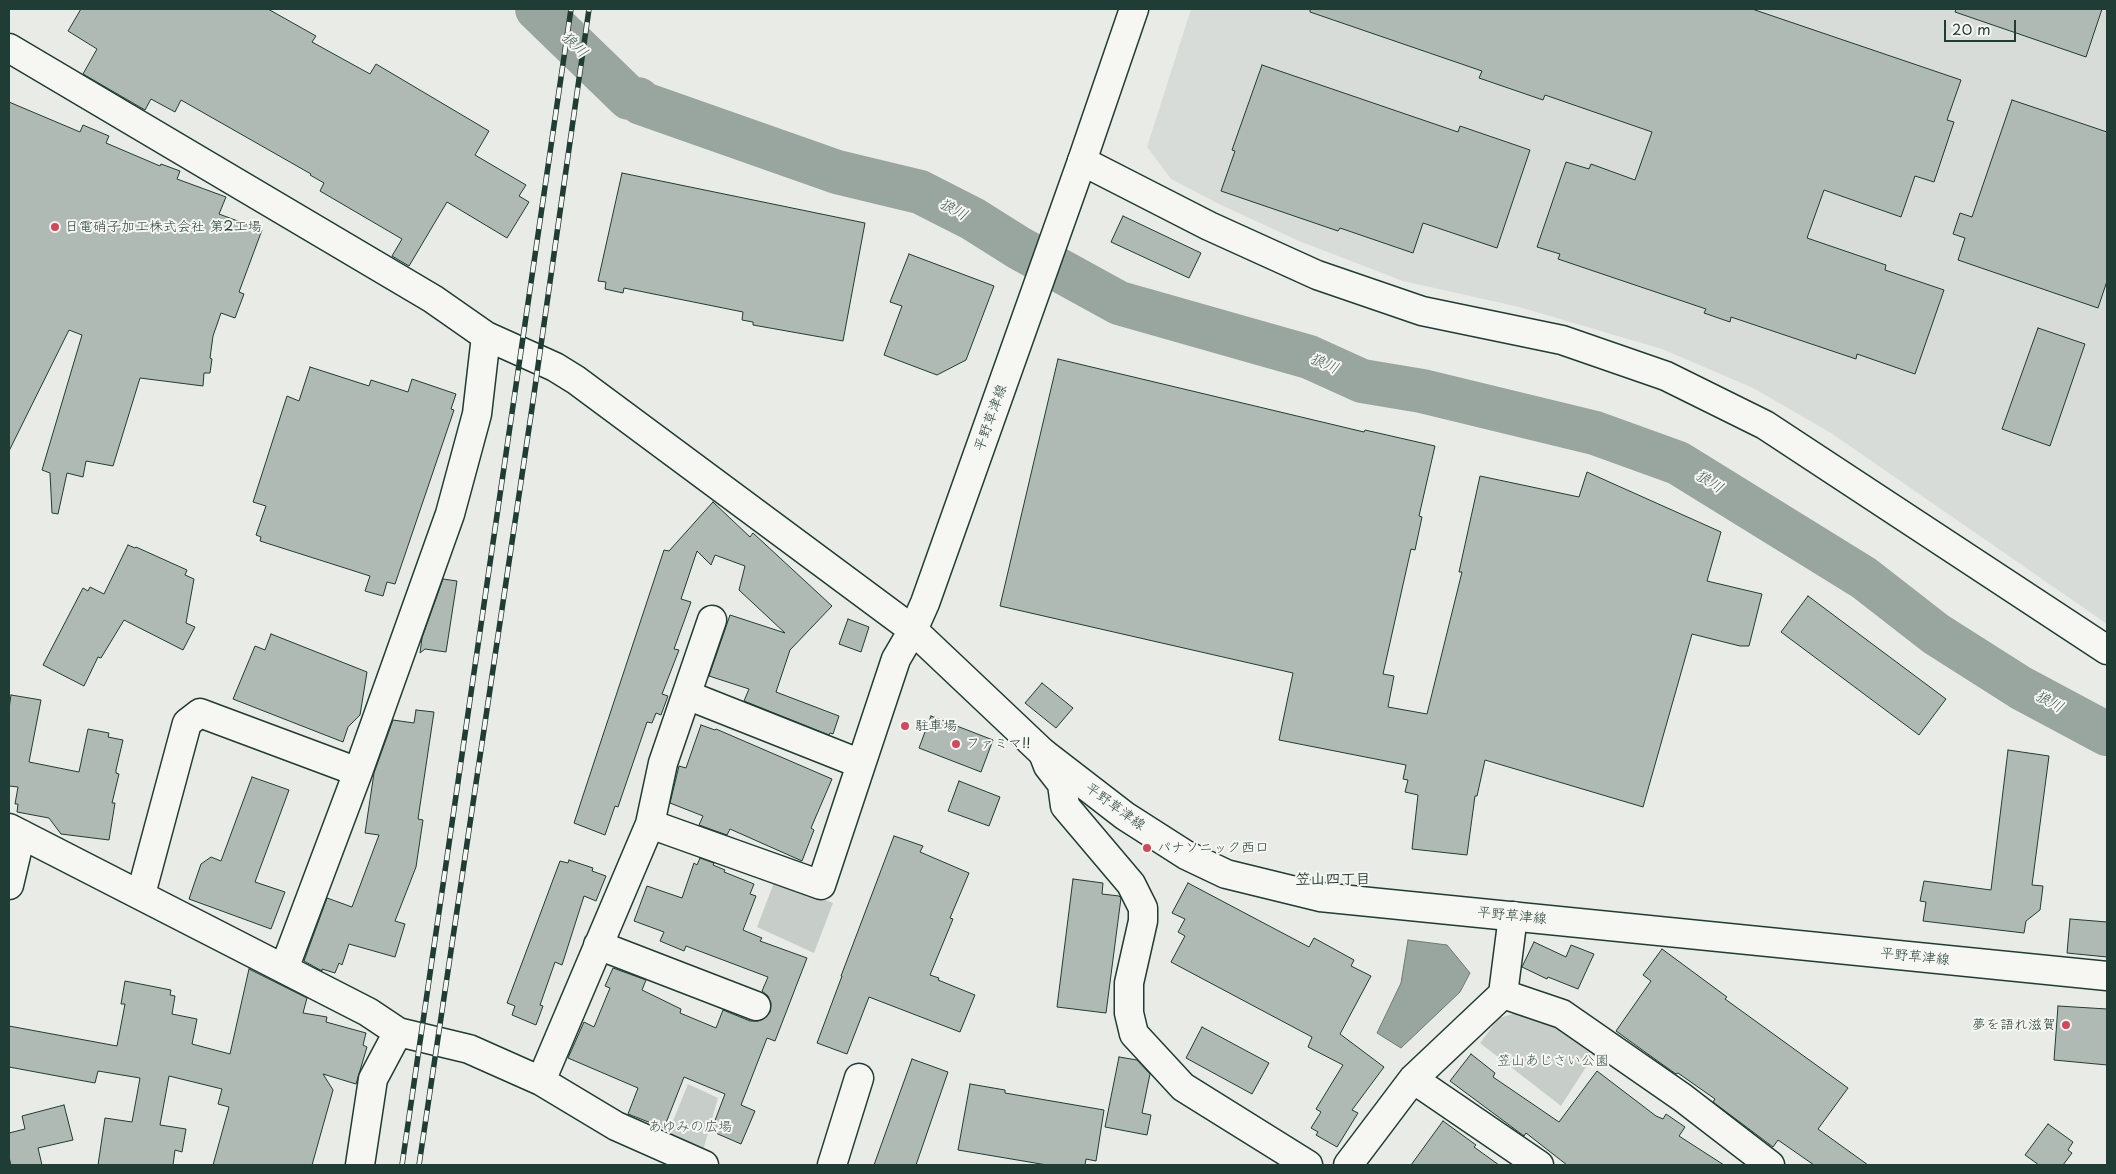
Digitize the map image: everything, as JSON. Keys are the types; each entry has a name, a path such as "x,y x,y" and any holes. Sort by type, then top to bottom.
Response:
{"street":[{"name":"平野草津線","path":"1134,9 926,603 913,630 1042,752 1125,816 1186,855 1226,874 1320,897 2107,976"},
{"path":"9,48 433,299 486,336 555,367 576,380 913,630 896,659 821,885 650,824"},
{"path":"1082,161 1209,226 1317,275 1422,311 1562,340 1666,376 1765,425 2107,650"},
{"path":"284,969 358,772 450,514 477,414 486,336"},
{"path":"541,1081 650,824 663,763 712,620"},
{"path":"687,695 861,764"},
{"path":"141,894 187,723 200,713 358,772"},
{"path":"1042,752 1048,766 1062,784 1065,806 1131,884 1143,908 1143,921 1129,983 1129,1013 1134,1034 1183,1087 1308,1165"},
{"path":"9,885 15,831 368,1012 398,1032 469,1049 541,1081 616,1126 704,1165"},
{"path":"1348,1165 1413,1079 1503,994 1513,916"},
{"path":"598,945 756,1006"},
{"path":"1503,994 1562,1014 1683,1098 1770,1165"},
{"path":"360,1165 373,1079 398,1032"},
{"path":"832,1165 859,1078"},
{"path":"1413,1079 1538,1165"}],"shaded area":[{"path":"1191,9 2107,9 2107,624 1831,433 1753,388 1662,349 1519,307 1403,281 1299,241 1219,204 1171,179 1147,147"},
{"path":"1408,940 1447,945 1470,973 1460,992 1401,1048 1377,1033 1401,983"}],"green space":[{"path":"775,880 833,903 814,953 757,927"},
{"name":"笠山あじさい公園","path":"1516,1013 1555,1025 1595,1053 1561,1106 1480,1043 1499,1018"},
{"name":"あゆみの広場","path":"688,1084 718,1098 702,1154 666,1138"}],"building":[{"path":"81,9 268,9 316,36 312,42 370,74 376,64 489,131 475,155 526,185 519,196 529,202 507,238 447,202 409,266 392,256 402,239 320,191 324,183 311,174 181,100 175,112 151,99 145,110 83,74 97,49 68,31"},
{"path":"1310,9 1752,9 1961,80 1947,120 1954,122 1934,182 1915,176 1901,217 1824,190 1807,238 1886,265 1885,270 1944,290 1915,374 1857,354 1856,359 1731,317 1730,322 1704,313 1706,309 1558,259 1560,254 1537,247 1566,162 1589,169 1591,164 1635,180 1652,132 1545,95 1543,100 1479,78 1482,71 1310,12"},
{"path":"1956,9 2102,9 2086,57 1955,12"},
{"path":"1262,65 1458,132 1460,126 1530,150 1497,248 1423,223 1413,253 1340,228 1338,231 1221,191 1235,151 1232,150"},
{"path":"2012,100 2107,132 2107,281 2098,308 1958,260 1965,238 1953,234 1960,213 1972,217"},
{"path":"9,102 80,132 83,125 109,136 106,143 160,166 161,164 180,171 177,179 226,197 219,214 262,230 239,292 244,294 235,318 221,313 213,336 210,373 204,373 203,386 140,378 113,466 86,461 83,477 67,473 58,514 52,513 50,473 42,470 82,335 69,330 9,451"},
{"path":"622,173 865,223 843,341 753,325 753,322 742,320 743,312 624,288 623,293 605,289 606,282 598,281"},
{"path":"1123,216 1201,253 1189,278 1111,242"},
{"path":"909,254 994,286 966,360 937,375 884,355 902,306 890,302"},
{"path":"2038,328 2085,344 2050,446 2002,429"},
{"path":"1058,359 1364,432 1365,430 1435,446 1419,516 1422,517 1415,550 1411,549 1383,674 1394,676 1388,707 1427,714 1462,572 1459,572 1480,476 1579,497 1587,472 1721,532 1707,581 1762,594 1749,646 1740,646 1692,634 1643,807 1485,760 1477,796 1475,796 1467,855 1412,849 1418,795 1405,792 1408,780 1403,779 1406,765 1279,740 1293,673 1000,606"},
{"path":"310,367 369,386 371,380 408,392 412,379 456,394 451,409 454,410 395,584 387,582 383,596 365,591 370,576 260,541 261,537 256,535 266,506 253,502 287,396 299,401"},
{"path":"713,502 750,537 753,533 832,606 790,650 776,692 839,716 833,734 830,733 829,735 744,701 749,689 709,676 730,615 785,633 739,590 745,566 715,555 711,565 697,551 681,599 691,602 674,649 679,650 662,694 668,696 661,715 656,713 652,723 647,722 618,807 615,806 605,835 574,823 664,550 669,551"},
{"path":"128,545 187,570 185,575 194,579 186,623 195,627 183,650 124,620 101,658 98,657 84,686 43,665 83,588 88,591 90,587 104,594"},
{"path":"443,579 457,581 446,652 425,649 420,653 422,638"},
{"path":"1808,596 1946,699 1919,735 1781,632"},
{"path":"848,619 869,627 861,652 839,644"},
{"path":"271,634 367,672 360,715 348,727 343,742 233,699 255,646 265,650"},
{"path":"1042,683 1073,708 1056,728 1025,703"},
{"path":"11,695 41,700 29,762 79,772 88,729 109,733 108,737 123,740 116,770 116,773 119,774 112,803 115,803 109,840 61,834 49,818 17,812 18,804 15,804 18,787 9,786 9,709"},
{"path":"416,710 434,712 418,819 423,820 416,867 395,921 405,924 395,957 349,944 342,965 339,963 335,973 322,969 322,971 304,961 327,898 352,907 379,835 365,833 374,773 393,720 414,723"},
{"name":"ファミマ!!","path":"931,716 993,740 981,772 919,748"},
{"path":"701,725 716,729 832,779 811,828 814,830 802,861 730,829 727,835 699,825 703,816 670,803 679,766 686,768"},
{"path":"2008,750 2049,756 2032,885 2043,886 2040,910 2026,921 2024,933 1923,921 1926,902 1920,901 1924,881 1991,890"},
{"path":"252,777 289,790 255,882 285,892 271,929 189,899 201,864 211,857 221,861"},
{"path":"959,781 1000,797 989,826 948,811"},
{"path":"894,836 923,846 920,852 969,873 950,918 953,919 930,975 975,995 960,1032 869,997 847,1054 817,1043"},
{"path":"700,858 714,863 713,865 725,870 724,872 754,884 750,894 756,896 743,930 762,938 760,941 807,958 775,1041 767,1038 741,1105 755,1111 741,1144 711,1131 725,1094 684,1077 664,1128 628,1114 638,1088 568,1058 584,1022 594,1027 610,988 605,986 613,968 646,980 642,990 681,1009 680,1013 716,1028 723,1010 750,1021 758,1021 765,1018 770,1012 771,1003 768,996 762,991 768,977 686,946 684,951 660,941 664,932 634,921 647,886 682,898 694,863 697,865"},
{"path":"569,860 593,868 592,871 606,876 596,901 584,896 562,965 555,962 540,1005 543,1006 536,1025 512,1015 515,1006 507,1003 560,861 568,863"},
{"path":"1073,879 1103,883 1102,894 1119,896 1121,898 1106,1013 1057,1007"},
{"path":"1188,883 1309,947 1314,938 1354,960 1351,966 1371,976 1340,1034 1384,1067 1352,1110 1358,1113 1337,1147 1316,1135 1318,1132 1311,1128 1321,1112 1316,1109 1343,1065 1308,1047 1312,1037 1171,962 1185,936 1178,932 1185,919 1172,913"},
{"path":"2070,919 2107,922 2107,957 2067,953"},
{"path":"1534,942 1566,957 1571,945 1594,954 1578,989 1548,977 1547,979 1522,967"},
{"path":"1662,949 1727,997 1725,999 1848,1088 1818,1129 1868,1165 1814,1165 1778,1140 1773,1147 1713,1102 1715,1099 1616,1031 1651,981 1643,975"},
{"path":"249,969 307,998 303,1013 327,1017 326,1022 366,1033 363,1045 367,1047 356,1084 323,1074 333,1090 312,1165 213,1165 229,1107 218,1104 222,1089 169,1076 160,1125 186,1129 182,1152 175,1150 173,1165 98,1165 105,1118 132,1122 140,1078 98,1071 95,1083 9,1067 9,1026 117,1046 125,1004 121,1004 125,981 171,990 170,995 175,996 172,1014 197,1019 192,1044 230,1054"},
{"path":"2058,1006 2107,1009 2107,1065 2054,1060"},
{"path":"1202,1027 1269,1063 1252,1094 1186,1058"},
{"path":"1471,1054 1495,1073 1493,1077 1559,1122 1597,1071 1656,1116 1663,1119 1666,1114 1685,1127 1679,1136 1724,1165 1567,1165 1526,1133 1524,1136 1450,1081"},
{"path":"1119,1057 1137,1060 1150,1074 1142,1113 1151,1115 1147,1135 1105,1127"},
{"path":"912,1059 948,1072 916,1165 874,1165"},
{"path":"970,1084 1005,1090 1005,1093 1104,1110 1096,1161 1086,1159 1085,1165 1047,1165 958,1150"},
{"path":"64,1105 73,1140 38,1148 42,1165 11,1165 9,1133 25,1129 22,1116"},
{"path":"1443,1121 1476,1145 1474,1147 1499,1165 1411,1165"},
{"path":"2048,1124 2073,1142 2068,1150 2072,1153 2063,1165 2039,1165 2025,1155"}],"waterway":[{"name":"狼川","path":"537,9 629,98 638,99 641,103 837,172 920,192 973,219 1019,248 1119,303 1309,357 1362,381 1422,391 1595,433 1678,463 1864,578 1936,634 2021,688 2107,734"}],"railway":[{"path":"402,1165 571,9"},
{"path":"419,1165 532,408 589,9"}],"place":[{"name":"日電硝子加工株式会社 第2工場","path":"55,227"},
{"name":"駐車場","path":"905,726"},
{"name":"ファミマ!!","path":"956,744"},
{"name":"パナソニック西口","path":"1147,848"},
{"name":"夢を語れ滋賀","path":"2066,1025"}],"district":[{"name":"笠山四丁目","path":"1333,880"}]}
